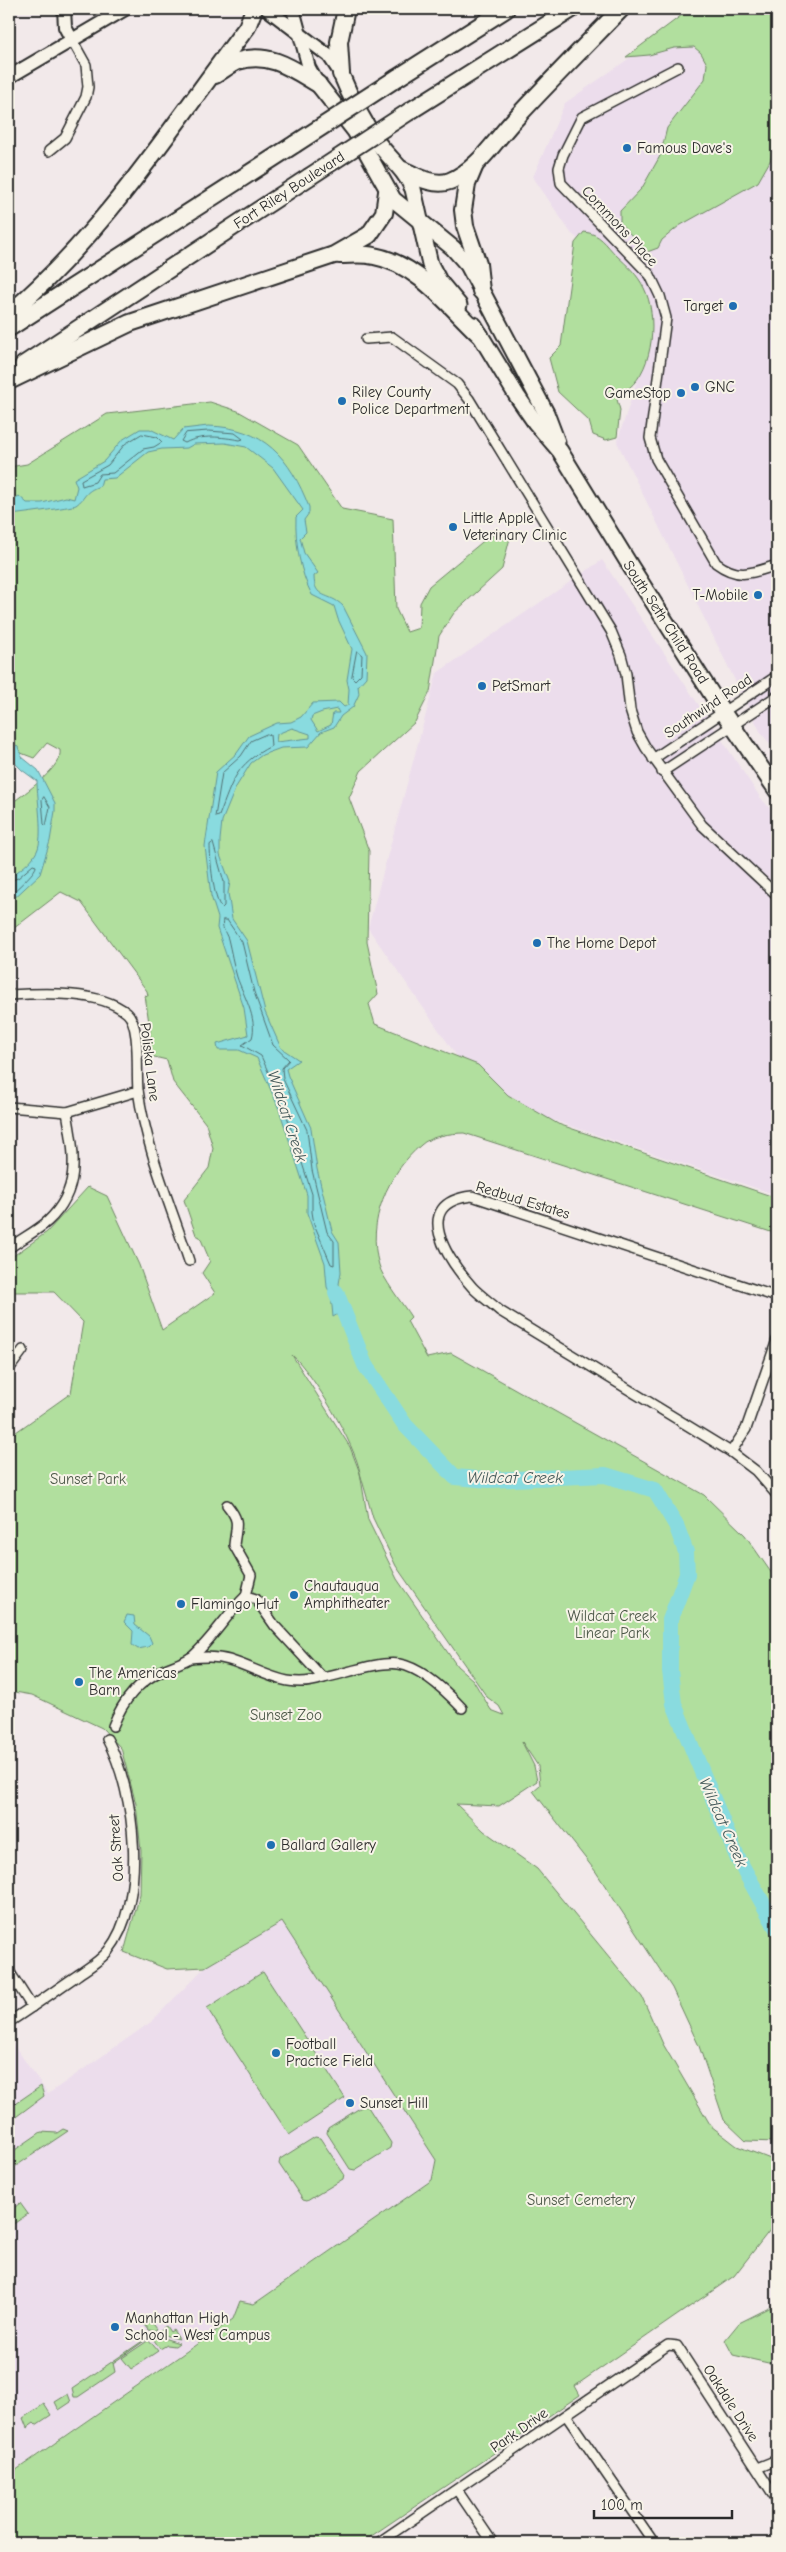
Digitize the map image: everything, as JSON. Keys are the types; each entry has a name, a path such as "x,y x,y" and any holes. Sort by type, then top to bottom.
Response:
{"highway":[{"path":"9,314 42,286 74,253 159,147 247,27 254,9"},
{"path":"340,74 339,42 346,9"},
{"path":"9,328 506,9"},
{"name":"Fort Riley Boulevard","path":"9,374 410,111 572,9"},
{"path":"403,170 424,179 448,182 475,164 514,120 621,9"},
{"path":"207,80 237,61 254,58 280,62 318,84"},
{"path":"475,164 467,184 463,210 465,226 478,264 482,291"},
{"path":"9,381 130,323 334,255 359,242 374,230 384,213 387,192"},
{"path":"334,255 373,255 405,268 430,286 480,335"}],"main road":[{"name":"South Seth Child Road","path":"340,74 359,114 378,142 403,170 413,189 426,250 434,273 480,335 516,396 534,422 560,451 723,712 777,791"},
{"name":"South Seth Child Road","path":"318,84 355,131 369,153 387,192 396,203 460,255 482,291 546,413 560,451"}],"street":[{"path":"49,151 65,138 86,97 88,87 86,65 65,28 64,9"},
{"path":"9,77 124,9"},
{"name":"South Seth Child Road","path":"267,9 329,56 340,74"},
{"name":"South Seth Child Road","path":"293,9 309,68 318,84"},
{"name":"Commons Place","path":"678,68 582,118 563,155 559,168 561,183 650,275 660,296 666,318 650,438 656,459 716,563 728,572 743,575 777,565"},
{"path":"366,340 392,337 456,384 469,399 611,631 621,654 626,674 630,710 637,732 653,759 702,825 777,895"},
{"name":"Southwind Road","path":"653,759 777,676"},
{"name":"Southwind Road","path":"662,772 777,696"},
{"name":"Poliska Lane","path":"9,994 36,993 99,999 129,1014 135,1025 138,1091 153,1153 189,1261"},
{"path":"9,1107 67,1112 138,1091"},
{"path":"9,1248 47,1222 66,1196 74,1175 74,1152 67,1112"},
{"name":"Redbud Estates","path":"777,1297 472,1196 456,1198 442,1208 436,1222 439,1237 454,1263 474,1289 500,1311 731,1452 756,1471 777,1495"},
{"path":"731,1452 746,1429 777,1340"},
{"path":"9,1369 23,1350"},
{"path":"113,1726 122,1704 139,1686 157,1673 190,1658 207,1642 246,1596 250,1575 234,1545 238,1525 237,1518 227,1504"},
{"path":"246,1596 256,1599 275,1626 323,1678"},
{"path":"190,1658 211,1656 228,1659 280,1680 308,1684 323,1678 384,1664 398,1664 412,1669 452,1697 462,1708"},
{"name":"Oak Street","path":"9,2022 100,1959 116,1940 126,1922 133,1887 132,1842 121,1778 114,1752 107,1739"},
{"path":"9,1971 32,2007"},
{"name":"Park Drive","path":"378,2543 668,2345 678,2346"},
{"name":"Oakdale Drive","path":"678,2346 777,2500"},
{"path":"566,2414 654,2543"},
{"path":"757,2468 777,2460"},
{"path":"457,2490 492,2543"}],"shaded area":[{"path":"700,9 777,105 777,752 761,733 617,442 649,345 633,288 571,233 533,177 565,103"},
{"path":"602,560 760,797 777,817 777,1195 486,1098 368,928 437,673"},
{"name":"Manhattan High School - West Campus","path":"282,1922 436,2160 432,2180 9,2474 9,2038 48,2094 151,2022 205,1967"}],"green space":[{"path":"690,9 775,9 777,15 777,140 770,161 758,182 679,226 662,240 658,248 647,252 620,223 620,211 642,188 660,156 667,128 705,79 707,64 701,53 694,47 674,48 649,55 626,57"},
{"path":"584,232 595,235 602,240 642,283 651,312 651,341 644,368 629,388 616,396 620,410 617,437 606,440 593,435 589,421 558,392 549,358 561,346 575,243"},
{"path":"210,402 238,411 298,445 342,509 393,519 396,609 407,632 419,628 420,603 429,586 487,538 499,533 510,538 502,569 454,613 439,636 430,692 415,722 361,771 349,798 369,851 367,942 378,994 369,1004 375,1024 478,1065 508,1095 558,1124 777,1198 777,1234 464,1133 435,1137 421,1145 409,1156 399,1170 383,1199 375,1232 379,1265 388,1284 411,1317 407,1321 427,1358 451,1353 704,1495 745,1535 777,1581 777,2142 746,2141 724,2120 699,2046 672,1988 596,1872 533,1791 540,1785 538,1766 522,1742 534,1766 537,1781 499,1806 456,1804 484,1831 537,1869 642,1997 663,2044 711,2126 737,2146 773,2160 777,2165 777,2221 734,2276 575,2386 580,2395 361,2543 9,2543 9,2475 233,2319 240,2301 254,2304 432,2180 436,2160 282,1922 205,1967 167,1969 124,1952 140,1894 141,1851 136,1804 121,1748 102,1728 32,1695 9,1691 9,1437 71,1393 83,1322 54,1292 9,1292 9,1259 47,1232 88,1187 107,1196 139,1265 162,1330 215,1293 202,1273 210,1261 200,1237 196,1235 184,1200 209,1168 213,1148 206,1124 173,1082 167,1060 150,1056 150,1030 145,995 148,996 147,991 81,902 61,892 9,932 9,799 16,800 44,777 56,763 60,756 60,750 47,743 34,758 21,753 9,766 9,467 27,464 107,414","holes":["292,1355 322,1393 351,1446 360,1473 350,1447","360,1473 373,1518 396,1566 487,1697 499,1706 504,1715 491,1710 473,1680 457,1666 397,1579 368,1520"]},
{"name":"Football Practice Field","path":"263,1972 345,2098 289,2135 207,2008"},
{"path":"41,2086 44,2096 9,2122 9,2108"},
{"path":"363,2106 368,2107 391,2143 390,2148 355,2170 350,2169 327,2133 328,2128"},
{"path":"63,2129 68,2131 13,2168 9,2164 9,2154 41,2132 57,2133"},
{"path":"315,2137 320,2138 344,2174 343,2179 307,2201 303,2200 279,2164 280,2159"},
{"path":"20,2203 28,2214 9,2227 9,2212"},
{"path":"777,2304 777,2365 733,2355 725,2340 739,2323"},
{"path":"148,2317 157,2329 154,2331 149,2330 142,2321"},
{"path":"166,2326 170,2332 173,2330 179,2339 156,2333"},
{"path":"145,2331 147,2339 113,2363 115,2372 78,2397 74,2397 72,2389 144,2340 141,2333"},
{"path":"154,2335 179,2343 175,2346 167,2345 160,2349 152,2337"},
{"path":"149,2340 158,2351 131,2369 122,2358"},
{"path":"68,2394 71,2402 59,2410 55,2402"},
{"path":"44,2404 51,2415 36,2425 34,2423 27,2428 23,2418"}],"water":[{"path":"208,426 245,432 260,439 283,460 302,489 309,507 309,513 304,520 306,532 300,538 304,553 318,573 314,576 317,589 323,595 343,606 367,653 366,677 358,686 359,694 353,707 341,716 334,727 321,732 308,747 281,748 262,755 251,763 236,787 222,821 220,840 220,855 230,882 228,893 232,919 247,941 265,1012 281,1048 299,1060 286,1069 311,1128 317,1169 332,1231 339,1242 341,1272 339,1284 348,1308 333,1317 331,1295 327,1287 325,1263 307,1213 307,1195 279,1109 257,1058 239,1050 218,1050 217,1044 248,1035 244,1008 217,928 218,918 211,896 205,846 216,772 237,753 249,736 277,723 291,722 301,717 313,703 339,702 344,707 348,705 349,689 347,680 352,649 334,606 312,595 304,577 297,547 296,527 296,517 303,510 273,468 246,447 225,443 194,444 187,448 162,449 148,452 115,478 102,479 100,486 88,493 76,505 9,515 9,501 19,496 27,503 42,503 66,497 74,499 77,487 74,479 104,461 122,440 140,429 150,429 173,440 183,429","holes":["337,709 339,713 333,713 331,725 318,731 311,720 312,716","292,728 310,734 310,738 276,742 277,734"]},
{"path":"9,739 18,747 22,757 38,770 55,803 55,811 50,841 40,874 9,903 9,878 32,859 37,851 40,827 37,781 9,757"},
{"path":"127,1615 134,1616 135,1625 149,1636 152,1643 148,1647 138,1649 132,1645 133,1631 124,1622"}],"waterway":[{"name":"Wildcat Creek","path":"336,1292 365,1365 405,1425 455,1477 489,1480 605,1475 655,1490 676,1525 686,1552 687,1574 670,1620 670,1671 674,1704 737,1857 777,1929"}],"place":[{"name":"Famous Dave's","path":"627,148"},
{"name":"Target","path":"733,306"},
{"name":"GNC","path":"695,387"},
{"name":"GameStop","path":"681,393"},
{"name":"Riley County Police Department","path":"342,401"},
{"name":"Little Apple Veterinary Clinic","path":"453,527"},
{"name":"T-Mobile","path":"758,595"},
{"name":"PetSmart","path":"482,686"},
{"name":"The Home Depot","path":"537,943"},
{"name":"Chautauqua Amphitheater","path":"294,1595"},
{"name":"Flamingo Hut","path":"181,1604"},
{"name":"The Americas Barn","path":"79,1682"},
{"name":"Ballard Gallery","path":"271,1845"},
{"name":"Football Practice Field","path":"276,2053"},
{"name":"Sunset Hill","path":"350,2103"},
{"name":"Manhattan High School - West Campus","path":"115,2327"}],"park label":[{"name":"Sunset Park","path":"88,1479"},
{"name":"Wildcat Creek Linear Park","path":"612,1624"},
{"name":"Sunset Zoo","path":"286,1715"},
{"name":"Sunset Cemetery","path":"581,2200"}]}
